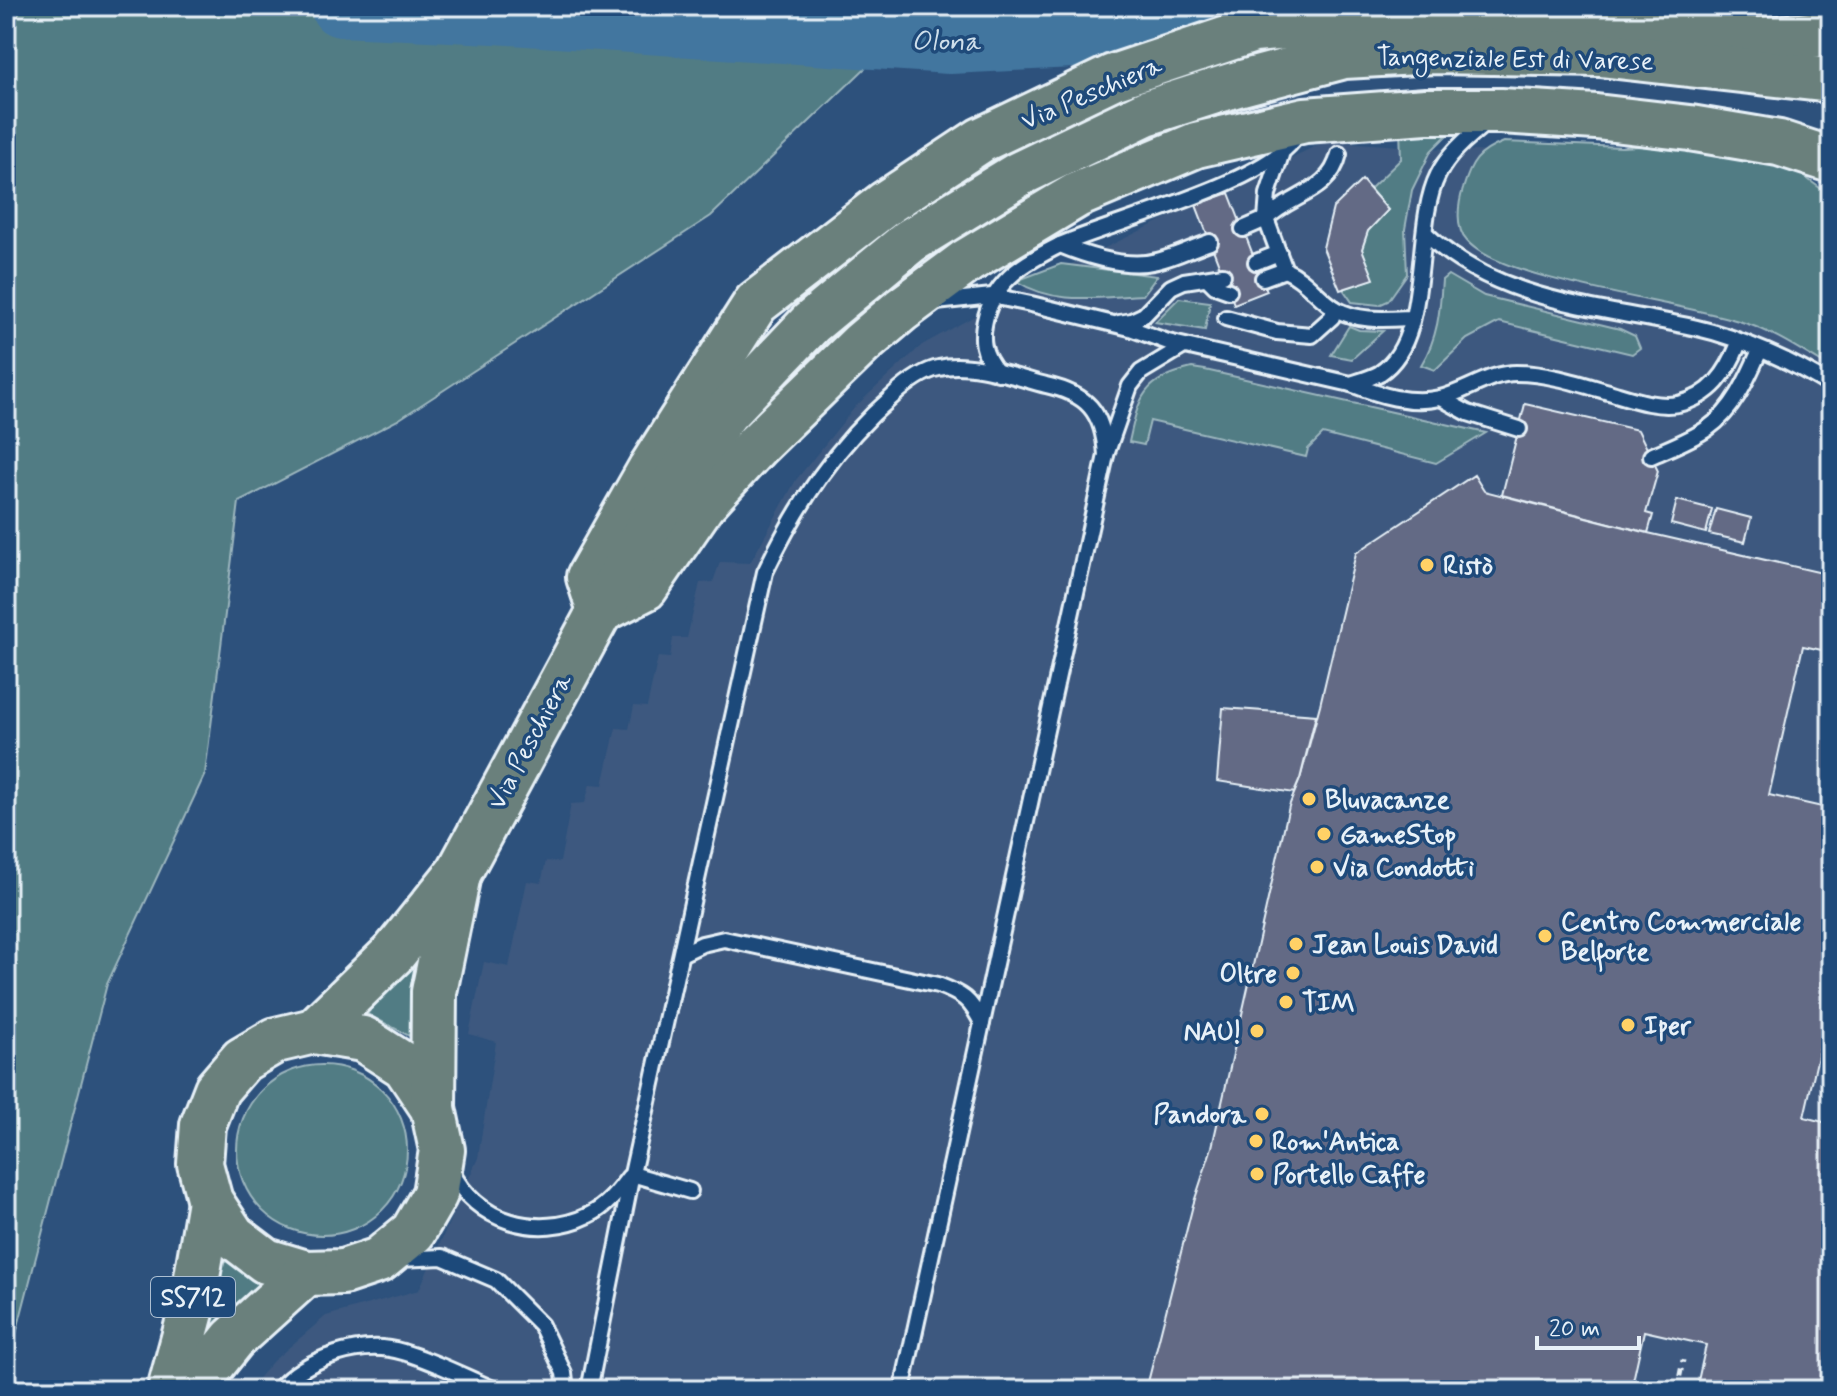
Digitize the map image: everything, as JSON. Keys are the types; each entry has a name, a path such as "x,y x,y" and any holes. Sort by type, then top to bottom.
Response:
{"main road":[{"name":"Via Peschiera","path":"314,1031 394,953 459,872 600,611 589,577 651,468 756,303 886,203 981,140 1113,77 1254,30 1494,9 1759,40 1831,33"},
{"name":"Tangenziale Est di Varese","path":"600,611 674,483 726,412 811,323 910,241 1019,174 1146,113 1234,85 1344,56 1435,51 1600,54 1831,80"},
{"path":"600,611 645,588 702,505 756,446 861,344 901,310 967,261 1077,195 1196,145 1293,137 1426,111 1501,111 1596,117 1690,128 1779,143 1831,160"},
{"name":"Via Peschiera","path":"433,1108 405,1066 363,1039 314,1031 276,1040 242,1060 217,1089 203,1125 200,1164 210,1201 233,1236 266,1261 306,1273 343,1272 379,1260 413,1232 435,1194 442,1150 433,1108 434,992 459,872"},
{"name":"Via Peschiera","path":"170,1390 191,1312 210,1201"},
{"name":"SS712","path":"192,1390 233,1339 306,1273"}],"lane":[{"path":"1351,384 1379,373 1391,363 1407,335 1429,196 1439,173 1477,130 1501,111"},
{"path":"1293,137 1268,194 1266,219 1285,270 1304,281 1334,308 1366,318 1412,318"},
{"path":"998,373 988,361 981,333 992,296 1008,278 1035,257 1060,245 1250,173 1293,137"},
{"path":"1243,229 1266,219 1322,184 1334,170 1339,154"},
{"path":"1425,233 1445,252 1474,271 1517,290 1701,329 1760,350 1815,375 1831,386"},
{"path":"1060,245 1080,253 1137,263 1155,262 1210,242"},
{"path":"1256,262 1279,253"},
{"path":"1263,278 1285,270"},
{"path":"1111,324 1144,315 1171,287 1184,281 1215,277 1215,286 1229,291"},
{"path":"901,310 956,298 992,296 1412,400 1441,398 1513,373 1549,376 1652,404 1675,405 1702,396 1720,381 1739,343"},
{"path":"1226,318 1277,332 1312,335 1332,317 1334,308"},
{"path":"902,1390 1106,455 1130,386 1141,372 1184,346"},
{"path":"1651,456 1708,428 1722,415 1734,401 1760,350"},
{"path":"589,1390 632,1174 765,572 783,536 825,468 877,409 908,383 936,368 955,365 1069,390 1086,401 1097,415 1105,433 1106,455"},
{"path":"1441,398 1468,413 1519,429"},
{"path":"681,954 702,944 724,939 938,985 960,994 973,1005 982,1023"},
{"path":"442,1150 457,1184 474,1203 500,1219 531,1227 562,1225 591,1215 615,1196 632,1174"},
{"path":"632,1174 690,1191"},
{"path":"379,1260 442,1257 496,1280 541,1325 564,1373 566,1390"},
{"path":"278,1390 314,1363 347,1351 384,1348 403,1352 495,1390"}],"path":[{"path":"1677,1390 1683,1360"}],"shaded area":[{"path":"1326,141 1684,165 1831,223 1831,1390 248,1390 273,1361 326,1316 419,1290 478,1158 496,1042 469,1034 484,962 509,967 527,881 541,883 546,861 560,862 571,804 585,803 590,784 603,785 616,728 629,729 634,706 647,707 658,657 670,658 673,638 687,638 700,583 713,582 720,562 750,563 796,480 856,406 922,345 1055,272"}],"green space":[{"path":"6,6 930,6 711,216 398,420 239,502 205,774 107,984 16,1334 6,1355"},
{"path":"1400,129 1452,130 1431,151 1412,190 1405,229 1407,274 1388,301 1379,305 1352,302 1343,289 1373,279 1362,249 1368,231 1388,210 1370,189 1401,159"},
{"path":"1504,142 1622,147 1678,144 1754,151 1798,172 1831,196 1831,368 1778,337 1745,323 1555,279 1487,255 1463,236 1459,223 1460,202 1469,172 1477,159"},
{"path":"1061,264 1157,276 1143,295 1094,298 1046,294 1016,281"},
{"path":"1448,275 1484,296 1620,329 1635,336 1640,348 1632,354 1499,322 1467,339 1435,370 1421,365 1435,334 1442,280"},
{"path":"1179,298 1210,302 1205,330 1155,322"},
{"path":"1349,326 1359,330 1383,331 1352,359 1331,355"},
{"path":"1192,368 1486,433 1436,463 1323,434 1308,449 1306,457 1150,421 1144,445 1129,442 1136,413 1146,393 1162,378"},
{"path":"419,952 413,1038 367,1014"},
{"path":"322,1065 355,1071 382,1090 401,1117 407,1150 401,1183 382,1210 355,1229 322,1235 289,1229 262,1210 243,1183 237,1150 243,1117 262,1090 289,1071"},
{"path":"214,1248 264,1285 198,1349"}],"building":[{"path":"1362,180 1388,210 1368,231 1362,249 1374,279 1340,290 1323,248 1333,208"},
{"path":"1229,193 1267,291 1234,304 1196,205"},
{"path":"1525,404 1638,430 1658,471 1646,513 1653,515 1648,533 1502,495"},
{"name":"Centro Commerciale Belforte","path":"1474,475 1484,491 1831,575 1831,652 1803,646 1769,795 1831,809 1831,1000 1804,1117 1831,1124 1831,1334 1818,1390 1696,1390 1706,1345 1644,1331 1631,1390 1146,1390 1193,1205 1212,1147 1289,806 1300,779 1320,705 1356,553"},
{"path":"1677,500 1712,509 1706,533 1671,524"},
{"path":"1716,509 1751,518 1745,542 1709,534"},
{"path":"1223,708 1316,715 1294,793 1217,781"},
{"path":"319,1379 343,1390 314,1390"}],"waterway":[{"name":"Olona","path":"341,6 950,43 1157,33 1277,12"}],"place":[{"name":"Ristò","path":"1427,565"},
{"name":"Bluvacanze","path":"1309,799"},
{"name":"GameStop","path":"1324,834"},
{"name":"Via Condotti","path":"1317,867"},
{"name":"Centro Commerciale Belforte","path":"1545,936"},
{"name":"Jean Louis David","path":"1296,944"},
{"name":"Oltre","path":"1293,973"},
{"name":"TIM","path":"1286,1002"},
{"name":"Iper","path":"1628,1025"},
{"name":"NAU!","path":"1257,1031"},
{"name":"Pandora","path":"1262,1114"},
{"name":"Rom'Antica","path":"1256,1141"},
{"name":"Portello Caffe","path":"1257,1174"}]}
